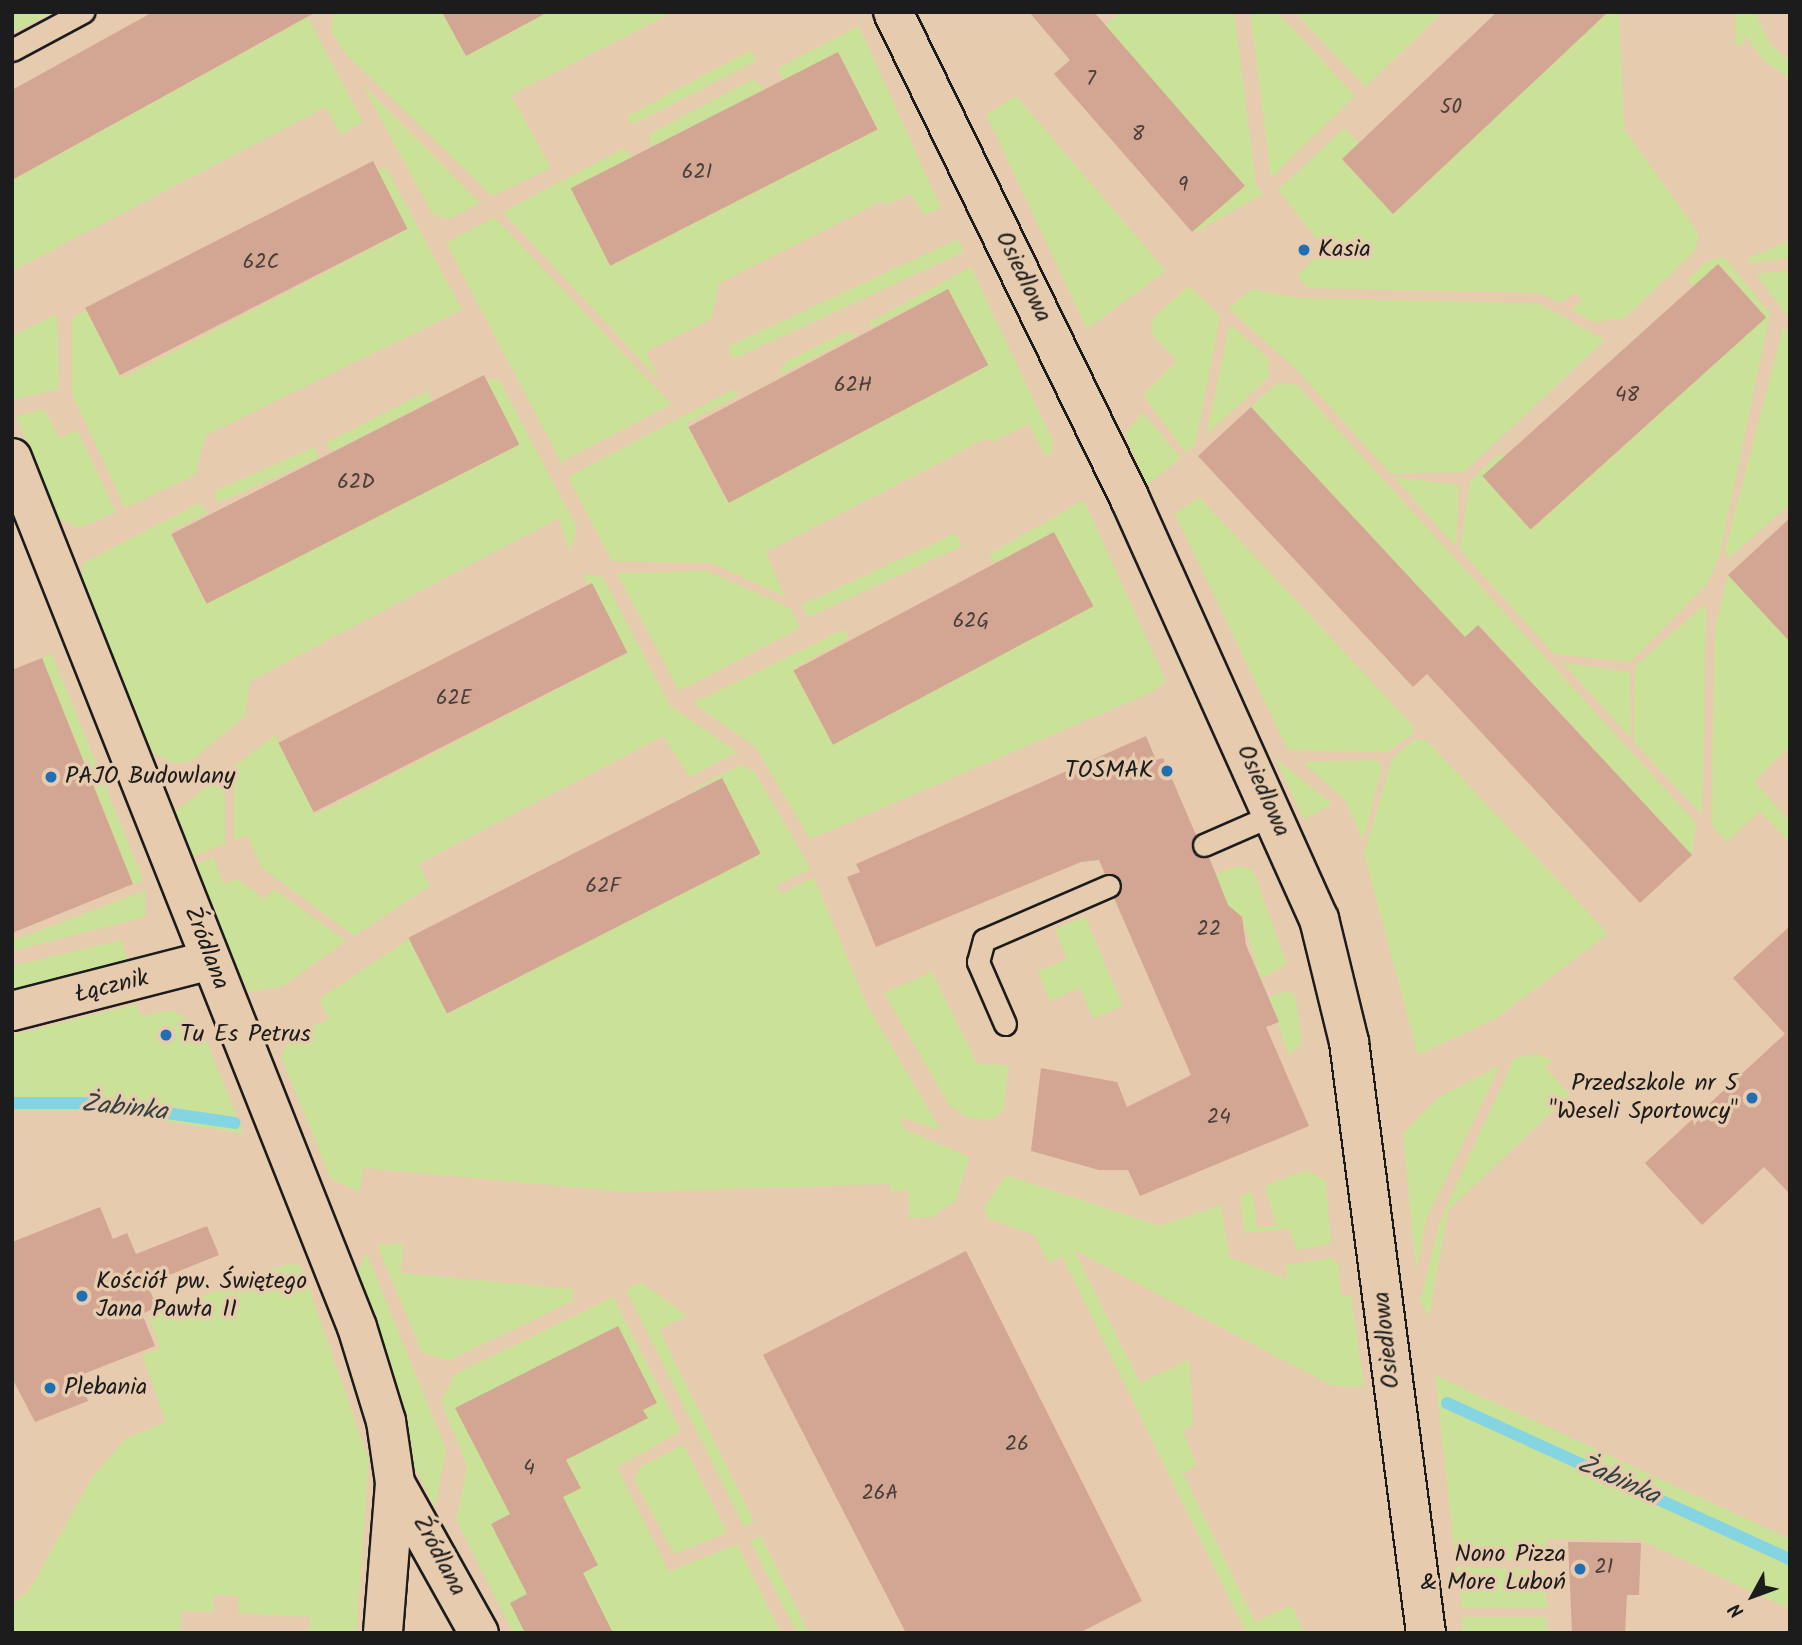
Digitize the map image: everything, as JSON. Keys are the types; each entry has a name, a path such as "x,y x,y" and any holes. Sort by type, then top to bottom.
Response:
{"street":[{"name":"Osiedlowa","path":"893,12 1130,499 1278,821 1323,931 1349,1042 1426,1633"},
{"name":"Źródlana","path":"12,458 357,1327 386,1420 395,1483 383,1633"},
{"name":"Łącznik","path":"12,1011 211,960"},
{"name":"Źródlana","path":"395,1483 479,1633"}],"lane":[{"path":"12,50 83,12"},
{"path":"1204,845 1278,821"},
{"path":"1005,1024 978,962 984,940 1110,886"}],"green space":[{"path":"12,12 53,12 12,33"},
{"path":"305,12 363,122 341,135 326,107 12,271 12,180 292,26"},
{"path":"333,12 442,12 466,56 548,12 673,12 511,95 551,168 492,196 345,53 331,31"},
{"path":"1120,12 1234,12 1256,185 1263,194 1198,231 1192,232 1244,186 1105,26"},
{"path":"1250,12 1277,12 1355,96 1271,178"},
{"path":"1295,12 1443,12 1365,87"},
{"path":"1608,12 1619,12 1624,129 1699,234 1695,251 1625,318 1594,322 1571,310 1582,300 1575,292 1562,303 1538,293 1308,288 1297,276 1325,249 1278,190 1344,128 1359,143 1342,160 1393,214"},
{"path":"1735,12 1755,12 1770,44 1790,61 1790,79 1763,60 1744,34 1743,45 1735,45"},
{"path":"859,26 941,208 924,215 911,194 885,205 882,201 719,283 711,319 646,352 660,381 503,212 624,148 632,157 612,265 878,129 838,52 783,80 777,68"},
{"path":"751,50 756,61 632,125 627,116"},
{"path":"753,79 765,89 651,147 649,134"},
{"path":"362,84 480,203 449,219 433,215"},
{"path":"1016,96 1166,271 1087,329 986,114"},
{"path":"376,168 387,169 462,310 206,435 195,475 125,508 72,394 72,318 86,310 122,378 408,229"},
{"path":"495,217 671,404 561,462 446,243"},
{"path":"958,239 964,252 734,359 728,346"},
{"path":"1790,241 1790,258 1751,263 1748,258"},
{"path":"1724,257 1770,313 1719,557 1707,584 1630,662 1554,654 1460,550 1470,481 1500,453 1505,459 1484,478 1531,530 1766,317 1719,264 1694,286 1687,280 1708,260"},
{"path":"971,267 1053,441 1052,453 1045,456 1029,424 992,442 989,437 766,552 784,596 711,563 612,561 568,477 734,389 739,396 686,423 726,500 987,366 948,289 871,328 869,322"},
{"path":"1790,270 1790,320 1756,274"},
{"path":"1189,286 1220,316 1195,445 1186,453 1143,395 1177,361 1152,334 1151,320"},
{"path":"1252,289 1299,298 1538,303 1605,340 1464,472 1391,474 1296,369 1228,308"},
{"path":"57,314 59,389 12,400 12,336"},
{"path":"1230,324 1269,359 1268,378 1206,435"},
{"path":"1783,327 1790,335 1790,504 1729,558 1725,551"},
{"path":"843,333 859,334 778,376 785,362"},
{"path":"486,379 499,379 577,528 569,552 559,518 250,681 245,716 190,762 172,763 152,752 81,582 83,563 200,503 207,513 170,532 205,602 519,445"},
{"path":"1277,383 1296,384 1696,823 1692,855 1479,625 1465,637 1251,407"},
{"path":"427,391 432,401 331,452 326,442"},
{"path":"45,409 59,438 77,430 116,512 79,528 57,518 16,416"},
{"path":"1142,412 1181,458 1147,485 1125,434"},
{"path":"314,447 319,458 218,503 214,492"},
{"path":"1394,477 1459,485 1456,547"},
{"path":"1199,497 1414,727 1413,734 1387,752 1288,750 1175,514"},
{"path":"1084,500 1166,681 1152,692 810,839 756,748 693,703 845,629 848,639 793,669 831,742 1093,606 1054,532 994,563 989,554"},
{"path":"956,533 962,546 808,618 802,605"},
{"path":"707,571 790,608 800,628 679,691 617,573"},
{"path":"582,574 603,577 670,706 737,752 690,777 663,736 418,864 430,886 354,936 262,868 247,835 234,840 234,767 275,735 316,814 627,653"},
{"path":"1728,575 1781,632 1790,624 1790,747 1754,781 1790,822 1790,843 1760,811 1727,842 1711,825 1715,628"},
{"path":"1704,605 1702,815 1634,742 1635,666"},
{"path":"52,654 143,880 133,884 42,658"},
{"path":"1563,663 1630,672 1631,738"},
{"path":"1416,738 1428,742 1608,934 1498,1017 1418,1055 1364,854 1392,759"},
{"path":"1275,758 1333,805 1303,819"},
{"path":"1377,760 1382,767 1363,841 1345,800 1302,762"},
{"path":"741,765 754,771 811,869 776,885 780,894 814,877 867,1005 941,1130 899,1117 904,1129 969,1157 956,1201 932,1217 909,1218 908,1190 890,1191 890,1184 628,1192 363,1168 360,1192 331,1179 281,1057 290,1036 329,1019 319,999 409,939 448,1014 760,853 722,778 683,794"},
{"path":"225,773 225,844 191,857 173,813"},
{"path":"213,857 224,884 237,879 265,899 274,889 346,941 282,987 248,992 194,865"},
{"path":"1236,866 1253,870 1287,964 1261,979 1242,917 1228,905 1215,874"},
{"path":"146,890 145,917 12,951 12,941"},
{"path":"1085,916 1123,1006 1093,1019 1080,988 1050,1001 1038,971 1067,959 1055,929"},
{"path":"121,940 128,963 12,993 12,966"},
{"path":"932,972 977,1063 1009,1066 1003,1112 991,1119 969,1118 950,1106 884,993"},
{"path":"1286,991 1295,994 1302,1044 1288,1055 1269,997"},
{"path":"137,1004 141,1016 173,1010 201,1028 244,1134 12,1096 12,1035"},
{"path":"1536,1054 1552,1060 1545,1067 1570,1095 1448,1210 1429,1317 1420,1302 1440,1221 1514,1058"},
{"path":"1500,1065 1426,1220 1416,1272 1403,1134 1436,1099"},
{"path":"1307,1170 1326,1181 1331,1244 1297,1250 1289,1229 1244,1233 1240,1196 1252,1192 1257,1228 1276,1225 1265,1186"},
{"path":"1006,1175 1160,1226 1221,1205 1229,1257 1287,1279 1285,1265 1330,1258 1338,1263 1341,1297 1351,1295 1364,1387 1332,1386 1074,1250 1140,1383 1189,1360 1193,1425 1183,1432 1197,1465 1183,1473 1255,1622 1292,1605 1304,1633 1246,1633 1062,1256 1048,1263 1035,1235 987,1218 984,1207"},
{"path":"403,1243 401,1273 574,1289 572,1301 448,1361 422,1352 377,1245"},
{"path":"366,1252 446,1449 435,1508 412,1461 357,1275"},
{"path":"288,1264 300,1265 306,1279 369,1461 356,1633 309,1633 310,1617 238,1613 239,1596 214,1595 213,1612 181,1611 180,1633 12,1633 12,1605 30,1589 93,1476 126,1438 166,1422 142,1355 160,1348 148,1316"},
{"path":"641,1282 687,1316 659,1330 754,1521 744,1527 626,1290"},
{"path":"613,1297 681,1431 617,1467 669,1572 737,1544 781,1633 513,1633 456,1520 467,1467 441,1401 455,1374"},
{"path":"1435,1375 1790,1539 1790,1609 1640,1540 1547,1539 1545,1561 1455,1559"},
{"path":"684,1445 727,1533 674,1554 634,1479 641,1466"},
{"path":"761,1536 809,1633 797,1633 750,1541"},
{"path":"1456,1567 1545,1570 1547,1608 1462,1608"},
{"path":"1462,1617 1547,1617 1547,1633 1462,1633"}],"building":[{"path":"153,12 316,12 12,180 12,90"},
{"path":"442,12 548,12 466,56"},
{"path":"1029,12 1094,12 1245,186 1192,232 1054,74 1070,60"},
{"path":"1497,12 1608,12 1393,214 1342,159"},
{"path":"838,52 877,130 610,266 571,188"},
{"path":"373,161 408,229 120,375 85,308"},
{"path":"1718,264 1766,318 1531,530 1482,476"},
{"path":"948,289 988,365 729,503 688,427"},
{"path":"484,375 519,444 207,604 171,534"},
{"path":"1251,407 1465,637 1478,625 1692,855 1640,903 1427,674 1413,687 1198,456"},
{"path":"1790,518 1790,642 1728,575"},
{"path":"1054,532 1093,606 833,745 794,670"},
{"path":"592,583 627,652 314,812 278,743"},
{"name":"PAJO Budowlany","path":"42,658 133,884 12,933 12,670"},
{"path":"1146,736 1156,760 1163,758 1196,835 1192,851 1209,857 1228,905 1242,917 1246,945 1279,1022 1266,1027 1309,1126 1140,1196 1128,1170 1099,1170 1031,1151 1041,1068 1117,1082 1127,1107 1191,1075 1114,898 1122,888 1117,876 1105,874 1099,860 1081,862 876,947 847,877 860,872 856,864"},
{"path":"722,778 761,854 447,1014 408,938"},
{"name":"Przedszkole nr 5 \"Weseli Sportowcy\"","path":"1790,926 1790,1194 1764,1167 1702,1225 1645,1163 1785,1034 1733,978"},
{"name":"Kościół pw. Świętego Jana Pawła II","path":"100,1207 113,1239 127,1233 136,1254 207,1226 219,1255 147,1284 157,1307 142,1314 155,1346 78,1376 88,1401 35,1422 12,1378 12,1242"},
{"path":"966,1251 1142,1601 1079,1633 906,1633 763,1355"},
{"path":"618,1326 657,1403 643,1410 648,1418 566,1460 581,1488 563,1497 598,1565 583,1573 613,1633 525,1633 510,1603 527,1594 491,1524 510,1514 455,1408"},
{"path":"1568,1542 1641,1543 1639,1595 1627,1595 1625,1633 1572,1633"}],"waterway":[{"name":"Żabinka","path":"12,1103 98,1103 235,1123"},
{"name":"Żabinka","path":"1447,1403 1790,1559"}],"place":[{"name":"Kasia","path":"1304,250"},
{"name":"TOSMAK","path":"1167,771"},
{"name":"PAJO Budowlany","path":"51,777"},
{"name":"Tu Es Petrus","path":"166,1035"},
{"name":"Przedszkole nr 5 \"Weseli Sportowcy\"","path":"1752,1098"},
{"name":"Kościół pw. Świętego Jana Pawła II","path":"82,1296"},
{"name":"Plebania","path":"50,1388"},
{"name":"Nono Pizza & More Luboń","path":"1580,1569"}]}
